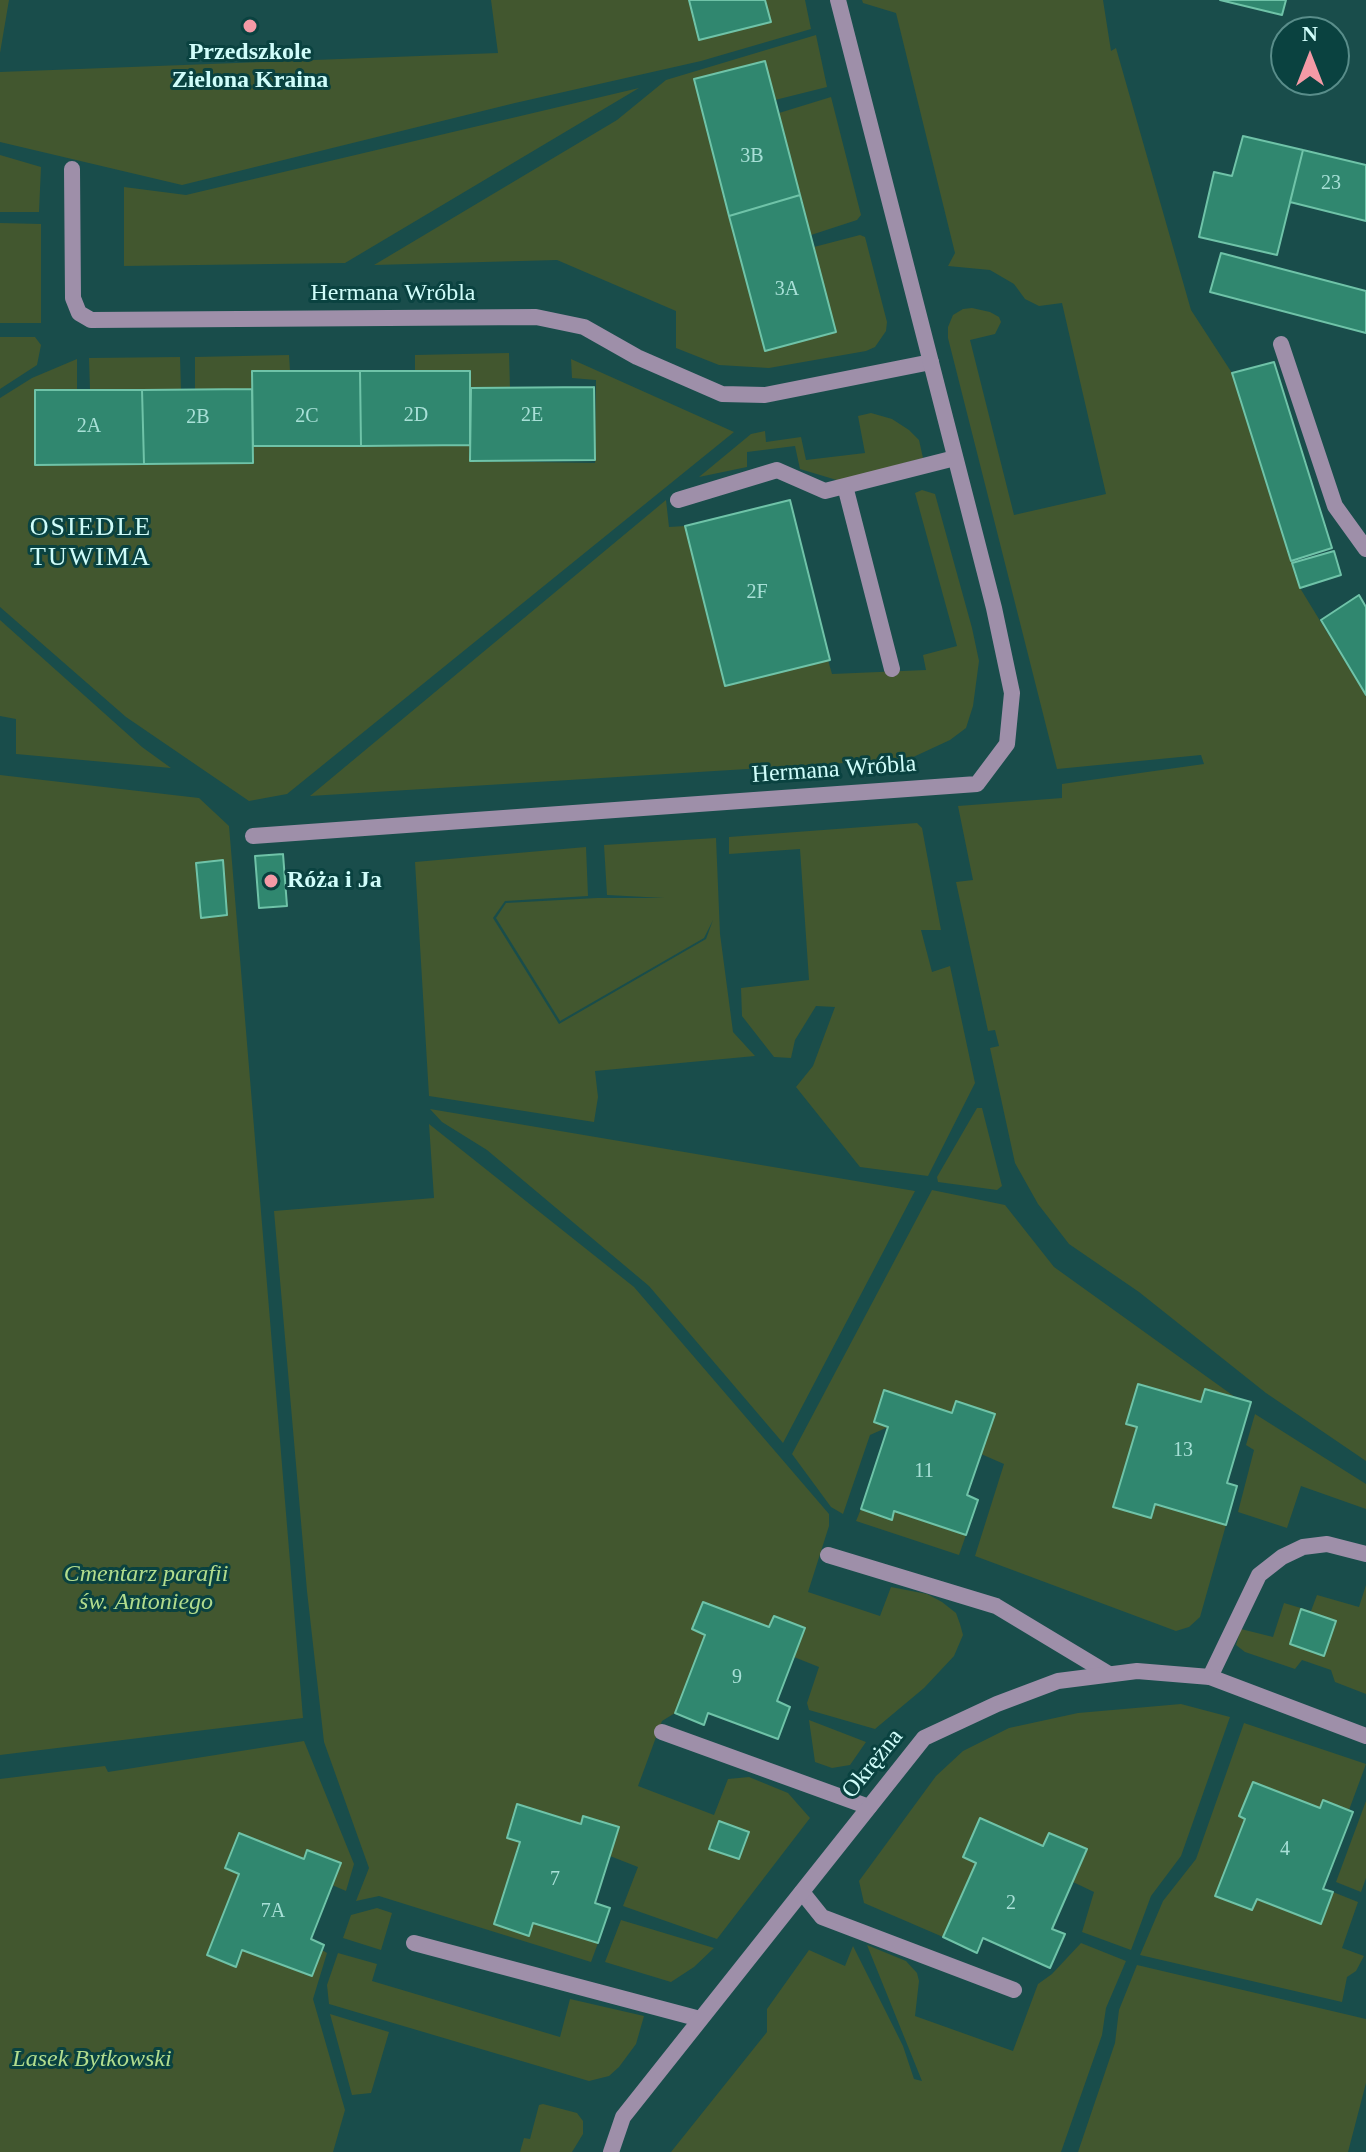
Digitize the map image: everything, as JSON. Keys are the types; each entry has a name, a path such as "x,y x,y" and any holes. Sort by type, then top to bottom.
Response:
{"street":[{"name":"Hermana Wróbla","path":"253,836 977,784 1007,744 1012,693 994,608 838,0"},
{"name":"Hermana Wróbla","path":"72,169 73,298 79,313 91,320 536,317 584,327 637,357 722,394 765,395 931,362"},
{"path":"1281,344 1335,506 1366,549"},
{"path":"678,500 777,470 825,491 955,458"},
{"path":"845,486 892,669"},
{"path":"1210,1677 1259,1575 1282,1557 1303,1547 1327,1544 1366,1554"},
{"path":"828,1555 996,1606 1109,1674"},
{"name":"Okrężna","path":"611,2152 619,2121 924,1738 997,1704 1058,1681 1137,1671 1210,1677 1366,1736"},
{"path":"662,1732 869,1807"},
{"path":"802,1892 822,1917 1014,1990"},
{"path":"414,1943 700,2019"}],"green space":[{"path":"0,0 9,0 0,53"},
{"path":"491,0 689,0 699,40 770,22 765,0 805,0 811,29 701,61 182,185 0,142 0,72 498,53"},
{"path":"862,0 1103,0 1111,51 1116,48 1191,310 1232,373 1300,588 1366,696 1366,1461 1266,1393 1139,1292 1069,1244 1038,1204 1015,1163 990,1048 999,1046 995,1030 988,1031 956,882 973,880 958,806 1062,798 1062,784 1204,764 1201,755 1057,769 948,338 948,327 953,315 972,308 990,312 1001,322 995,334 970,340 1014,515 1106,494 1062,303 1039,306 1025,299 1014,284 990,270 948,266 955,253 896,13 863,3"},
{"path":"816,35 827,87 775,100 765,61 694,80 765,351 836,332 814,247 860,235 865,237 887,322 886,331 875,347 769,368 719,365 676,348 676,311 557,260 374,265 617,120 666,80"},
{"path":"639,88 345,263 124,266 124,187 186,195"},
{"path":"831,97 861,215 857,220 811,235 779,113"},
{"path":"0,155 41,167 39,212 0,212"},
{"path":"0,223 41,224 41,323 0,323"},
{"path":"0,337 35,337 41,345 37,365 0,389"},
{"path":"509,353 510,388 471,388 470,371 415,371 415,355"},
{"path":"289,355 290,371 252,389 195,390 195,357"},
{"path":"180,357 181,390 90,390 89,358"},
{"path":"77,359 77,390 35,391 36,465 252,463 253,446 470,445 471,461 595,463 596,380 572,378 571,359 734,432 287,794 249,801 126,717 0,607 0,398 32,378"},
{"path":"871,413 892,419 909,430 919,440 923,458 840,481 800,469 795,446 747,452 747,467 699,477 751,434 765,431 766,442 801,437 806,460 865,453 858,416"},
{"path":"922,490 935,494 979,661 973,706 966,728 950,740 909,759 310,796 666,500 669,527 685,526 725,686 828,660 832,674 926,670 923,655 957,646 915,493"},
{"path":"0,620 142,747 171,768 16,754 16,719 0,716"},
{"name":"Cmentarz parafii św. Antoniego","path":"0,775 199,798 229,826 303,1718 0,1755"},
{"path":"917,823 922,828 941,930 921,930 932,972 950,966 975,1083 928,1176 860,1167 796,1087 813,1066 835,1007 816,1006 795,1040 791,1058 774,1057 742,1016 741,988 809,980 800,849 729,854 729,837"},
{"path":"716,838 720,934 733,1032 755,1056 595,1071 598,1097 594,1122 429,1096 415,862 586,847 588,896 505,901 493,918 559,1024 706,939 713,920 704,938 560,1021 496,918 506,903 664,898 607,895 604,845"},
{"path":"977,1108 982,1108 1002,1186 997,1190 938,1182 937,1177"},
{"path":"430,1109 915,1191 783,1443 649,1286 487,1150 442,1122"},
{"path":"429,1124 634,1287 829,1514 829,1526 808,1592 880,1616 891,1587 927,1594 956,1613 960,1624 963,1635 954,1656 924,1688 875,1729 809,1710 807,1703 819,1667 794,1657 805,1628 774,1616 769,1627 702,1602 692,1629 705,1635 675,1713 662,1721 638,1786 714,1815 728,1779 749,1777 788,1793 810,1818 717,1939 623,1906 638,1867 610,1856 619,1827 584,1816 581,1824 517,1804 507,1837 520,1842 494,1924 528,1936 533,1923 598,1943 591,1962 379,1896 356,1901 369,1868 324,1742 307,1591 274,1211 434,1198"},
{"path":"932,1190 1005,1205 1054,1267 1235,1397 1205,1389 1201,1402 1138,1384 1126,1423 1137,1427 1113,1507 1151,1518 1155,1504 1226,1525 1200,1617 1189,1627 1176,1631 975,1556 1004,1464 981,1454 994,1414 956,1401 952,1413 884,1390 874,1422 888,1427 870,1435 843,1514 831,1507 792,1454"},
{"path":"1255,1414 1366,1484 1366,1509 1301,1486 1287,1528 1238,1512 1254,1450 1246,1445"},
{"path":"861,1509 891,1520 894,1511 966,1535 959,1555 856,1521"},
{"path":"1366,1585 1366,1694 1335,1682 1331,1670 1302,1660 1295,1669 1245,1652 1236,1645 1241,1629 1273,1637 1284,1603 1311,1611 1317,1595 1359,1607"},
{"path":"1181,1704 1230,1717 1181,1856 1151,1896 1131,1950 1082,1932 1094,1892 1073,1882 1087,1850 1050,1833 1043,1846 980,1818 963,1857 976,1863 943,1937 864,1903 859,1881 936,1776 963,1751 1009,1728 1078,1713"},
{"path":"809,1720 866,1742 850,1765 832,1768 815,1762"},
{"path":"1244,1723 1366,1764 1349,1810 1324,1801 1320,1808 1253,1782 1239,1816 1245,1819 1215,1896 1252,1910 1257,1899 1320,1924 1333,1892 1358,1902 1342,1948 1364,1956 1356,1971 1347,1977 1342,2002 1140,1955 1163,1901 1196,1859"},
{"name":"Lasek Bytkowski","path":"304,1741 354,1864 346,1891 332,1885 340,1863 307,1850 304,1859 239,1834 225,1868 239,1874 207,1955 236,1966 242,1950 311,1976 322,1950 327,1953 313,1999 345,2110 333,2152 0,2152 0,1779 105,1766 108,1772"},
{"path":"1366,1801 1366,1878 1361,1892 1336,1882"},
{"path":"377,1908 392,1913 381,1950 343,1938 351,1915"},
{"path":"621,1920 714,1948 694,1967 671,1982 605,1962"},
{"path":"1081,1943 1126,1961 1106,2008 1102,2035 1061,2152 671,2152 767,2032 767,2009 809,1950 845,1966 853,1946 903,2046 914,2079 922,2081 867,1945 906,1961 917,1973 915,2016 1013,2051 1038,1984 1052,1974"},
{"path":"338,1953 377,1964 372,1981 560,2037 570,1999 644,2016 636,2044 619,2067 609,2076 589,2081 329,2004 327,1985"},
{"path":"1137,1965 1366,2019 1366,2083 1348,2152 1078,2152 1115,2043 1119,2010"},
{"path":"330,2014 389,2032 371,2093 352,2095"},
{"path":"539,2105 577,2113 583,2121 583,2134 572,2152 520,2152 524,2138 530,2139"}],"building":[{"path":"689,0 765,0 771,22 699,40"},
{"path":"1220,0 1286,0 1282,15"},
{"path":"765,61 800,195 729,216 694,79"},
{"path":"1243,136 1303,150 1277,255 1199,237 1214,172 1232,176"},
{"path":"1303,150 1366,165 1366,221 1290,202"},
{"path":"800,195 836,332 765,351 729,216"},
{"path":"1221,253 1366,291 1366,333 1210,292"},
{"path":"1274,362 1332,548 1291,561 1232,373"},
{"path":"252,371 360,371 361,446 253,446"},
{"path":"360,371 470,371 470,445 361,446"},
{"path":"594,387 595,460 470,461 471,388"},
{"path":"252,389 253,463 144,464 142,390"},
{"path":"35,390 142,390 144,464 35,465"},
{"path":"790,500 830,660 725,686 685,526"},
{"path":"1334,551 1341,575 1300,588 1292,563"},
{"path":"1359,595 1366,607 1366,695 1321,620"},
{"name":"Róża i Ja","path":"283,854 287,906 259,908 255,856"},
{"path":"223,860 227,915 201,918 196,863"},
{"path":"1138,1384 1201,1402 1205,1389 1251,1402 1227,1483 1237,1486 1226,1525 1155,1504 1151,1518 1113,1507 1137,1427 1126,1424"},
{"path":"884,1390 952,1413 956,1401 995,1414 967,1495 978,1500 966,1535 894,1511 892,1520 861,1509 888,1427 874,1422"},
{"path":"703,1602 769,1627 774,1616 805,1628 777,1701 790,1707 778,1739 708,1713 704,1725 675,1713 705,1635 692,1629"},
{"path":"1301,1609 1336,1621 1324,1656 1290,1644"},
{"path":"1253,1782 1320,1808 1323,1800 1353,1812 1323,1889 1333,1892 1321,1924 1257,1899 1252,1910 1215,1896 1245,1819 1239,1816"},
{"path":"517,1804 581,1824 583,1816 619,1827 595,1903 610,1908 598,1943 533,1923 529,1936 494,1924 520,1842 507,1838"},
{"path":"980,1818 1043,1846 1049,1833 1087,1849 1052,1929 1065,1934 1050,1968 983,1938 977,1953 943,1937 976,1863 963,1857"},
{"path":"719,1821 749,1832 739,1859 709,1849"},
{"path":"239,1833 304,1859 307,1850 341,1863 311,1939 324,1945 312,1976 242,1950 236,1967 207,1955 239,1874 225,1868"}],"place":[{"name":"Przedszkole Zielona Kraina","path":"250,26"},
{"name":"Róża i Ja","path":"271,881"}],"district":[{"name":"OSIEDLE TUWIMA","path":"91,543"}]}
